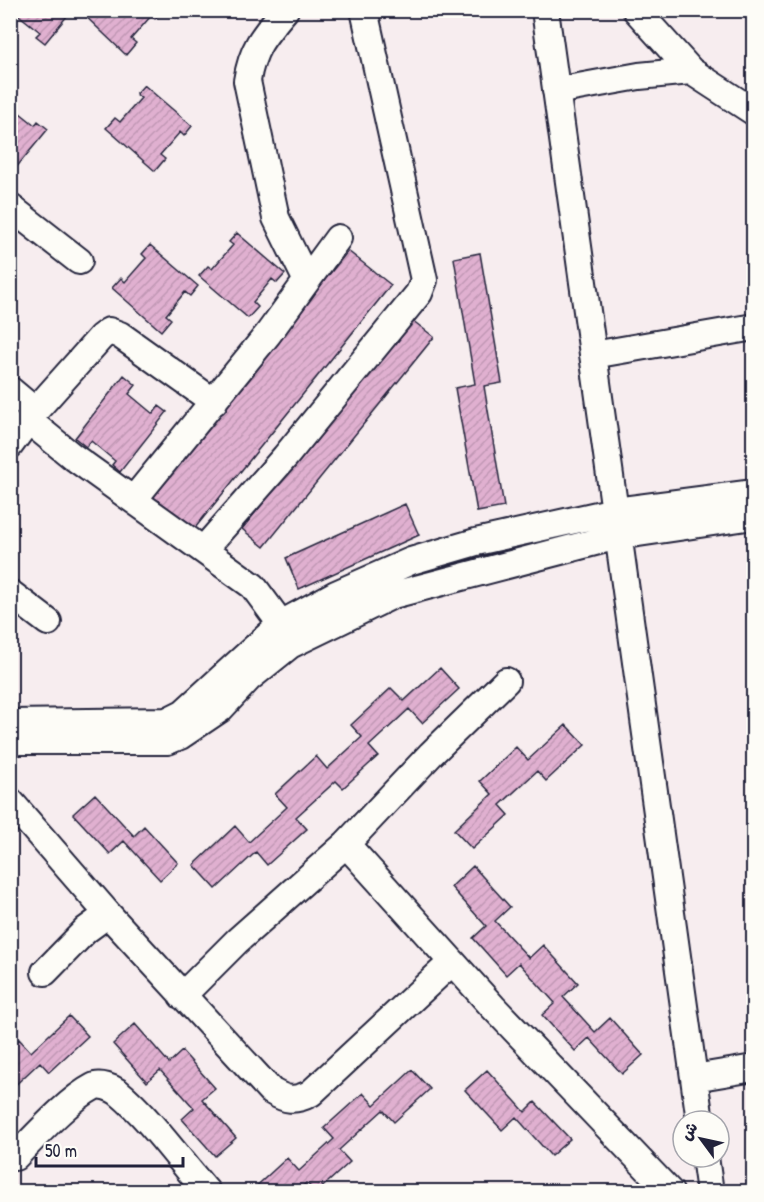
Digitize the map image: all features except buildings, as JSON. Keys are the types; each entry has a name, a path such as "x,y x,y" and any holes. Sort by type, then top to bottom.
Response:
{"street":[{"path":"285,10 259,42 250,58 247,81 276,218 306,279"},
{"path":"204,549 285,457 419,292 424,280 364,10"},
{"path":"545,10 698,1109"},
{"path":"636,10 691,71 753,112"},
{"path":"556,91 639,76 691,71"},
{"path":"10,207 79,261"},
{"path":"134,499 268,334 338,238"},
{"path":"593,355 753,327"},
{"path":"10,445 32,415 100,337 109,331 120,335 214,402"},
{"path":"10,390 32,415 134,499 254,586 285,635"},
{"path":"10,741 168,741 188,732 220,709 285,635 393,595 476,572 617,524 753,493"},
{"path":"10,723 167,721 183,713 336,594 411,561 476,542 617,524 753,516"},
{"path":"476,542 476,572"},
{"path":"10,593 48,622"},
{"path":"182,996 237,941 346,844 431,754 506,681"},
{"path":"10,801 182,996 271,1091 283,1099 297,1101 311,1094 452,962"},
{"path":"346,844 452,962 669,1191"},
{"path":"45,972 87,930 108,914"},
{"path":"694,1078 753,1068"},
{"path":"15,1157 59,1114 94,1086 104,1086 117,1091 131,1105 207,1191"},
{"path":"707,1169 710,1191"}]}
